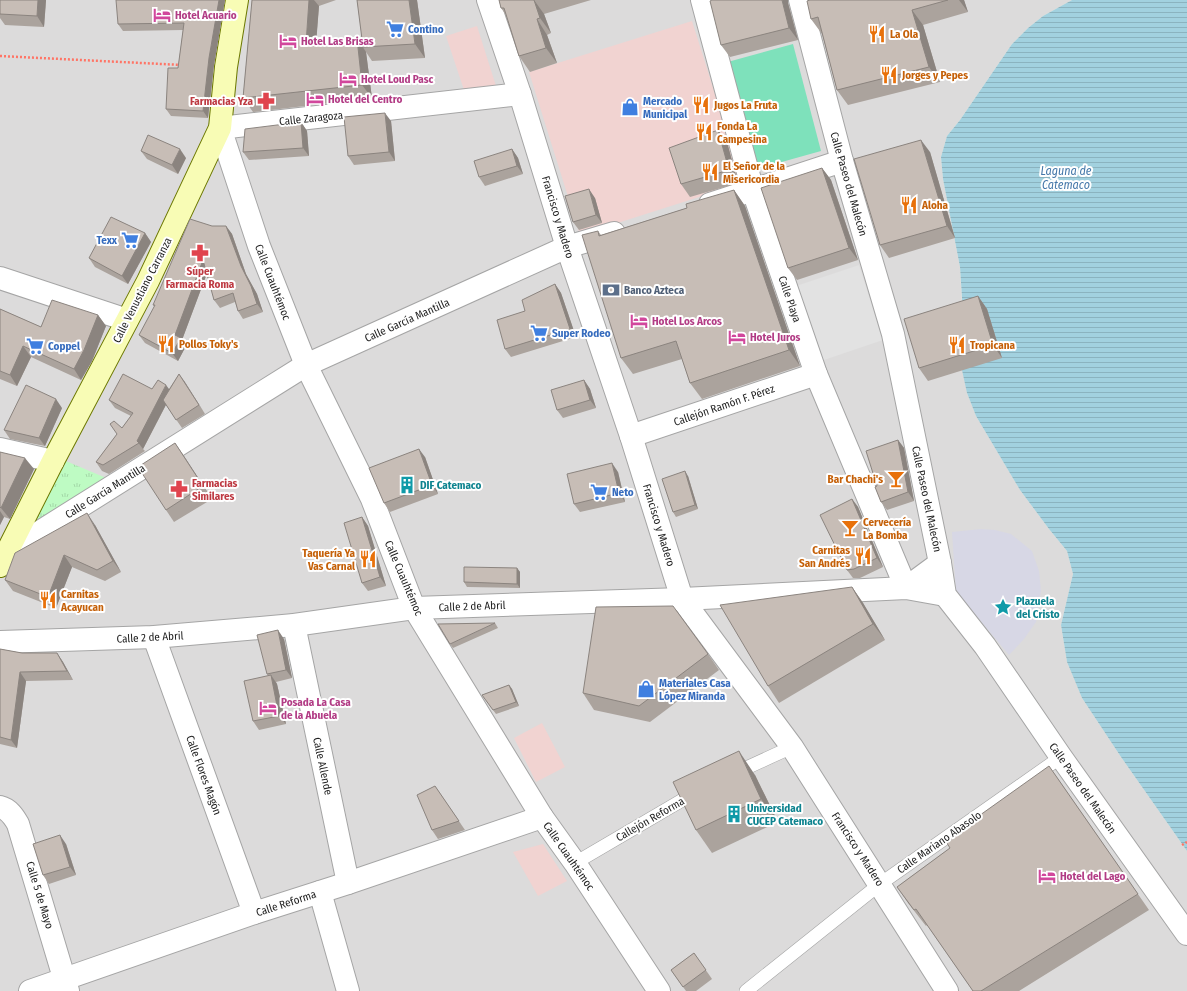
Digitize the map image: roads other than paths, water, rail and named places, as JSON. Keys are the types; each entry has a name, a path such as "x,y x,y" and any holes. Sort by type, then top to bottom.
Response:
{"street":[{"name":"Calle Venustiano Carranza","path":"3,559 148,281 220,128 226,67 237,0"},
{"name":"Francisco y Madero","path":"488,0 520,94 567,248 631,436 682,599 792,747 947,991"},
{"name":"Calle Playa","path":"702,0 753,191 816,374 906,588"},
{"name":"Calle Paseo del Malecón","path":"800,0 842,161 893,334 940,563 945,595 985,646 1061,757 1187,934"},
{"name":"Calle Zaragoza","path":"220,128 520,94"},
{"name":"Calle Cuauhtémoc","path":"220,128 259,246 306,365 372,499 414,608 542,817 575,863 659,991"},
{"path":"694,209 842,161"},
{"name":"Calle García Mantilla","path":"3,559 306,365 567,248 634,227"},
{"path":"0,278 127,320"},
{"name":"Callejón Ramón F. Pérez","path":"631,436 816,374"},
{"path":"0,449 53,461"},
{"path":"906,588 940,563"},
{"name":"Calle 2 de Abril","path":"0,642 154,637 294,625 414,608 682,599 906,588 945,595"},
{"name":"Calle Allende","path":"294,625 348,883"},
{"name":"Calle Flores Magón","path":"154,637 254,913"},
{"name":"Calle 5 de Mayo","path":"0,807 4,807 18,824 66,985"},
{"name":"Calle Reforma","path":"30,991 66,985 254,913 348,883 542,817"},
{"path":"320,892 348,991"}],"lane":[{"path":"724,778 792,747"},
{"name":"Calle Mariano Abasolo","path":"746,991 880,884 1061,757"},
{"name":"Callejón Reforma","path":"575,863 710,784"}],"water":[{"name":"Laguna de Catemaco","path":"1072,0 1187,0 1187,851 1121,757 1082,698 1067,662 1061,625 1073,574 1067,551 1020,490 976,416 967,393 962,370 963,314 960,267 943,179 941,157 947,136 960,120 1012,44 1043,16"}],"place":[{"name":"Hotel Acuario","path":"162,15"},
{"name":"Contino","path":"395,29"},
{"name":"La Ola","path":"877,34"},
{"name":"Hotel Las Brisas","path":"288,41"},
{"name":"Jorges y Pepes","path":"889,75"},
{"name":"Hotel Loud Pasc","path":"348,79"},
{"name":"Hotel del Centro","path":"315,99"},
{"name":"Farmacias Yza","path":"266,101"},
{"name":"Jugos La Fruta","path":"701,105"},
{"name":"Mercado Municipal","path":"630,107"},
{"name":"Fonda La Campesina","path":"704,132"},
{"name":"El Señor de la Misericordia","path":"710,172"},
{"name":"Aloha","path":"909,205"},
{"name":"Texx","path":"130,240"},
{"name":"Súper Farmacia Roma","path":"200,253"},
{"name":"Banco Azteca","path":"611,290"},
{"name":"Hotel Los Arcos","path":"639,321"},
{"name":"Super Rodeo","path":"539,333"},
{"name":"Hotel Juros","path":"737,337"},
{"name":"Pollos Toky's","path":"166,344"},
{"name":"Tropicana","path":"957,345"},
{"name":"Coppel","path":"35,346"},
{"name":"Bar Chachi's","path":"896,479"},
{"name":"DIF Catemaco","path":"407,485"},
{"name":"Farmacias Similares","path":"179,489"},
{"name":"Neto","path":"599,492"},
{"name":"Cervecería La Bomba","path":"850,528"},
{"name":"Carnitas San Andrés","path":"863,556"},
{"name":"Taquería Ya Vas Carnal","path":"368,559"},
{"name":"Carnitas Acayucan","path":"48,600"},
{"name":"Plazuela del Cristo","path":"1003,607"},
{"name":"Materiales Casa López Miranda","path":"646,689"},
{"name":"Posada La Casa de la Abuela","path":"268,708"},
{"name":"Universidad CUCEP Catemaco","path":"734,814"},
{"name":"Hotel del Lago","path":"1047,876"}]}
